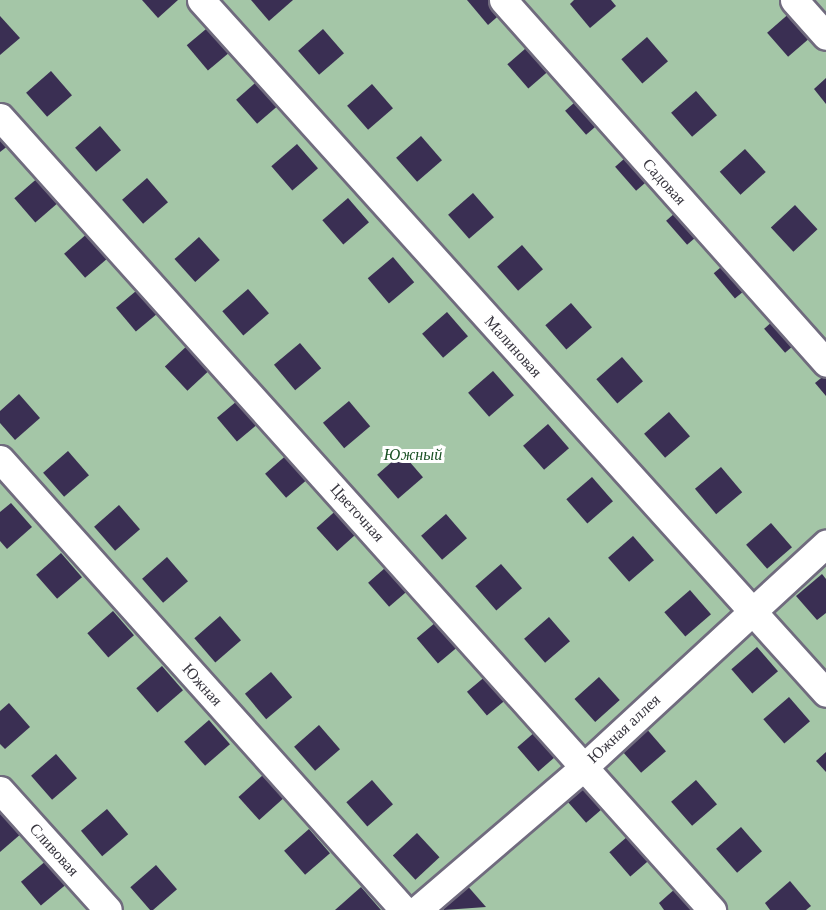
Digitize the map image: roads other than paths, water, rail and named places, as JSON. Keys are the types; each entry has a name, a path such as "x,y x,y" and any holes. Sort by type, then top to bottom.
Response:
{"street":[{"name":"Малиновая","path":"201,0 749,611 826,693"},
{"name":"Садовая","path":"502,0 826,363"},
{"path":"794,0 826,36"},
{"name":"Цветочная","path":"0,117 712,910"},
{"name":"Южная","path":"0,459 404,910"},
{"name":"Южная аллея","path":"417,910 585,766 749,611 826,544"},
{"name":"Сливовая","path":"0,790 108,910"}],"park label":[{"name":"Южный","path":"413,455"}]}
